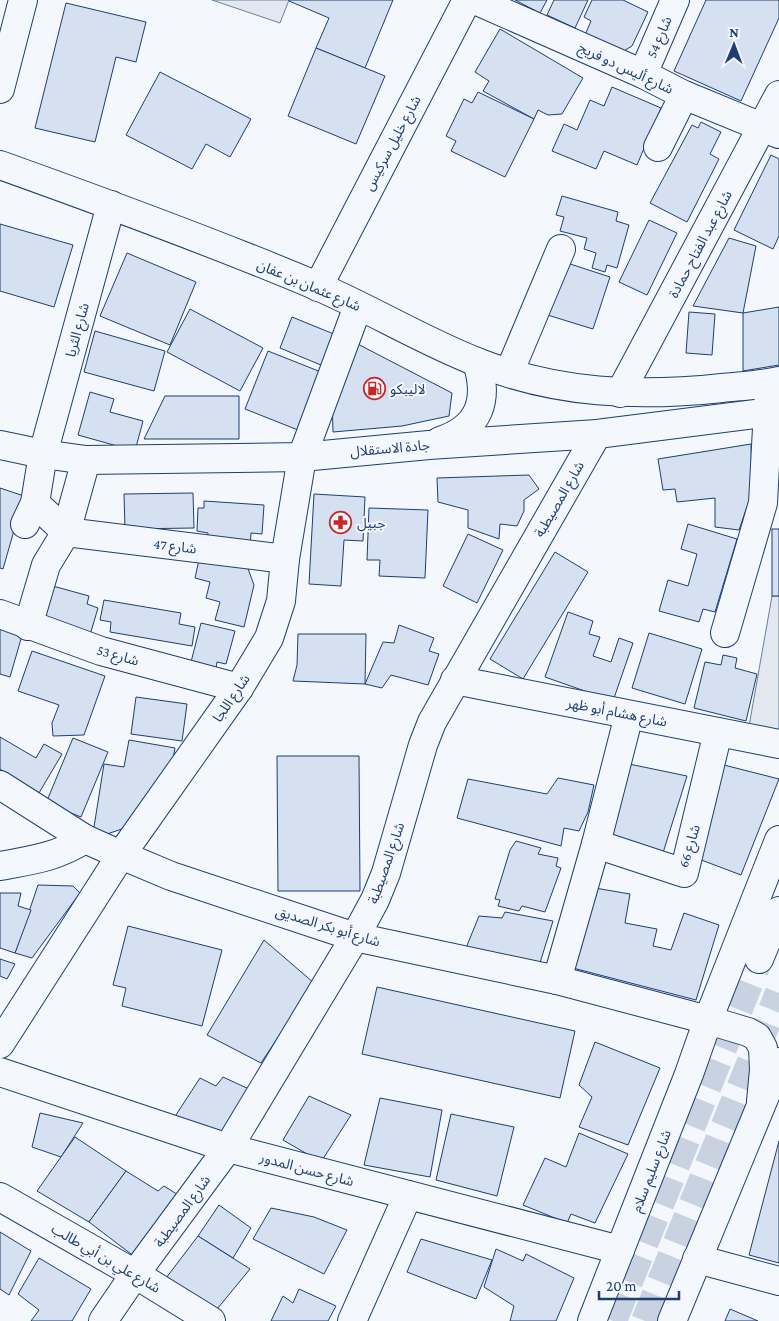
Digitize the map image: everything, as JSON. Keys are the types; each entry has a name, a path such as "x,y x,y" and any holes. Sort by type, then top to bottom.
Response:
{"main road":[{"path":"0,89 23,0"},
{"name":"شارع خليل سركيس","path":"318,287 467,0"},
{"name":"شارع أليس دو فريج","path":"475,0 643,74 684,95 771,131"},
{"name":"شارع 54","path":"643,74 675,0"},
{"path":"658,148 684,95"},
{"name":"شارع عبد الفتاح حمادة","path":"620,393 771,131 779,95"},
{"name":"شارع عثمان بن عفان","path":"0,165 111,205 318,287 477,362 509,373 561,386 620,393"},
{"name":"شارع الثريا","path":"66,532 30,513 43,454 111,205"},
{"path":"509,373 561,249"},
{"name":"شارع اللجا","path":"0,1044 121,855 239,688 269,638 281,601 285,559 302,456 358,306"},
{"path":"429,445 452,437 470,423 475,416 479,408 482,390 477,362"},
{"path":"620,393 691,392 774,382 773,413 762,502 724,633"},
{"name":"جادة الاستقلال","path":"0,444 43,454 86,460 302,456 429,445 597,434 773,413"},
{"name":"شارع المصيطبة","path":"104,1321 135,1274 228,1148 355,937 375,900 386,872 423,745 432,722 454,680 597,434"},
{"path":"28,626 46,565 66,532 86,460"},
{"name":"شارع 47","path":"66,532 285,559"},
{"name":"شارع 53","path":"0,614 28,626 100,651 239,688"},
{"name":"شارع هشام أبو ظهر","path":"454,680 779,744"},
{"path":"557,980 596,844 629,714"},
{"name":"شارع 66","path":"596,844 684,873 718,732"},
{"name":"شارع أبو بكر الصديق","path":"0,786 85,840 171,876 355,937 557,980 708,1020 757,1037 763,1048 764,1070 761,1106"},
{"path":"0,866 48,857 69,850 85,840"},
{"name":"شارع سليم سلام","path":"592,1321 779,840"},
{"path":"759,959 779,911"},
{"path":"672,1321 779,1062"},
{"name":"شارع حسن المدور","path":"0,1072 228,1148 620,1250"},
{"path":"352,1321 408,1195"},
{"name":"شارع علي بن أبي طالب","path":"0,1198 135,1274 211,1321"},
{"path":"697,1259 779,1281"}],"shaded area":[{"path":"212,0 289,0 280,23"},
{"path":"772,596 779,596 779,736 748,732"}],"building":[{"path":"289,0 393,0 365,68 316,48 329,18"},
{"path":"515,0 547,0 540,13"},
{"path":"554,0 588,0 575,28 547,15"},
{"path":"592,0 623,0 648,12 632,46 622,52 585,35 591,21 584,17"},
{"path":"706,0 779,0 779,18 741,101 674,71"},
{"path":"66,3 146,22 136,62 116,57 95,142 35,128"},
{"path":"500,29 583,78 562,114 548,115 538,110 534,119 483,91 489,81 475,72"},
{"path":"316,48 385,76 356,144 288,116"},
{"path":"160,72 251,119 230,157 206,144 192,169 126,135"},
{"path":"612,87 661,108 637,165 604,151 596,169 552,151 564,124 577,130 590,100 604,106"},
{"path":"478,92 534,119 505,177 451,151 456,141 446,136 464,99 472,103"},
{"path":"701,122 721,132 710,154 719,159 687,222 650,203 692,125 698,128"},
{"path":"771,155 779,159 779,236 773,249 734,230"},
{"path":"562,196 618,212 616,221 629,225 617,268 607,265 605,272 592,268 596,253 584,249 587,238 560,231 564,217 556,215"},
{"path":"649,220 677,233 647,295 619,282"},
{"path":"0,224 73,245 54,307 0,291"},
{"path":"729,238 756,246 743,313 693,306"},
{"path":"127,253 196,282 170,345 100,316"},
{"path":"558,260 610,277 593,329 541,313"},
{"path":"779,307 779,365 743,371 743,313"},
{"path":"190,309 263,348 240,391 167,352"},
{"path":"689,312 715,314 712,355 686,353"},
{"path":"292,317 341,337 328,368 280,348"},
{"path":"95,331 165,351 154,391 84,372"},
{"path":"350,340 452,393 449,416 402,426 333,432 332,396"},
{"path":"268,351 321,372 298,430 245,409"},
{"path":"90,392 114,399 110,412 143,421 135,451 78,435"},
{"path":"165,396 239,396 239,439 144,439"},
{"path":"751,444 752,492 739,530 715,527 715,498 677,502 675,489 663,490 658,459"},
{"path":"529,475 539,489 524,500 524,511 517,526 500,524 499,539 468,528 468,510 438,502 437,478"},
{"path":"0,488 27,497 15,527 3,569 0,568"},
{"path":"193,493 194,528 125,529 124,494"},
{"path":"314,494 365,497 363,541 344,540 341,586 309,584"},
{"path":"204,501 264,505 262,534 251,533 250,548 207,545 208,533 197,531 198,508 204,508"},
{"path":"369,508 428,510 425,578 379,576 380,560 367,560"},
{"path":"688,524 737,539 715,612 703,609 699,622 659,611 668,580 688,586 697,554 681,549"},
{"path":"772,529 779,529 779,596 772,596"},
{"path":"468,534 503,550 477,603 443,586"},
{"path":"555,552 588,572 523,679 490,659"},
{"path":"200,555 247,566 254,585 244,627 215,620 220,602 206,598 210,582 195,578"},
{"path":"42,583 89,596 87,604 98,608 90,635 32,618"},
{"path":"104,600 181,613 179,624 195,627 192,646 110,632 111,622 100,620"},
{"path":"568,612 593,621 589,634 600,637 593,656 611,662 619,638 633,643 613,701 545,677"},
{"path":"201,623 235,631 226,664 217,662 216,668 191,662"},
{"path":"399,625 434,638 429,651 439,654 428,685 391,675 382,688 365,684 383,642 394,643"},
{"path":"0,626 23,632 10,677 0,674"},
{"path":"649,633 702,649 685,704 632,688"},
{"path":"298,634 366,634 365,684 293,681 297,665"},
{"path":"32,651 105,676 84,735 53,736 52,723 59,705 18,691"},
{"path":"723,655 737,658 735,668 757,674 746,721 694,708 705,662 721,665"},
{"path":"136,697 187,704 182,741 131,734"},
{"path":"0,737 36,758 44,744 62,754 39,793 0,769"},
{"path":"73,738 108,752 81,817 46,803"},
{"path":"129,740 175,748 172,764 125,828 101,836 94,827 104,764 124,767"},
{"path":"277,756 359,756 360,891 278,891"},
{"path":"629,764 687,776 662,856 606,838"},
{"path":"724,765 779,779 741,875 696,858"},
{"path":"558,778 594,785 588,812 579,831 564,828 561,846 457,818 468,779 547,794"},
{"path":"516,841 541,848 538,854 558,858 556,866 561,868 545,912 522,906 519,911 498,906 500,900 495,899 510,850"},
{"path":"38,885 73,886 80,893 32,958 15,953"},
{"path":"595,888 630,894 625,923 657,929 653,946 671,950 684,913 719,925 696,1000 569,967"},
{"path":"0,893 21,893 18,906 31,910 15,953 0,948"},
{"path":"505,912 553,921 539,966 464,953 479,916 502,918"},
{"path":"128,926 222,950 202,1026 122,1006 126,988 113,985"},
{"path":"264,940 314,983 261,1063 207,1035"},
{"path":"0,959 15,964 7,979 0,976"},
{"path":"377,987 575,1031 560,1098 362,1054"},
{"path":"595,1042 660,1068 628,1145 579,1127 592,1097 579,1085"},
{"path":"223,1077 251,1090 218,1146 172,1121 200,1078 216,1086"},
{"path":"309,1096 351,1115 321,1162 283,1140"},
{"path":"380,1098 442,1110 430,1177 364,1165"},
{"path":"40,1113 83,1123 61,1157 32,1147"},
{"path":"451,1114 514,1127 497,1196 436,1180"},
{"path":"579,1133 628,1154 595,1223 571,1214 567,1223 523,1205 545,1158 566,1167"},
{"path":"75,1137 126,1171 89,1222 37,1191"},
{"path":"779,1141 779,1263 749,1255"},
{"path":"126,1171 158,1191 164,1186 183,1198 135,1257 89,1222"},
{"path":"219,1205 251,1228 233,1258 198,1236"},
{"path":"271,1208 314,1217 347,1230 324,1274 253,1239"},
{"path":"0,1232 31,1251 9,1295 0,1289"},
{"path":"198,1236 250,1269 213,1314 163,1282"},
{"path":"421,1239 492,1260 476,1299 407,1272"},
{"path":"496,1249 523,1261 526,1254 574,1278 556,1321 510,1321 514,1306 484,1287"},
{"path":"39,1258 91,1289 72,1321 31,1321 39,1310 18,1294"},
{"path":"299,1289 336,1306 328,1321 271,1321 283,1296 293,1303"},
{"path":"730,1309 758,1321 725,1321"}],"tunnel":[{"path":"613,1321 759,959"},
{"path":"645,1321 779,993"}],"place":[{"name":"لاليبكو","path":"374,389"},
{"name":"جبيل","path":"341,523"}]}
